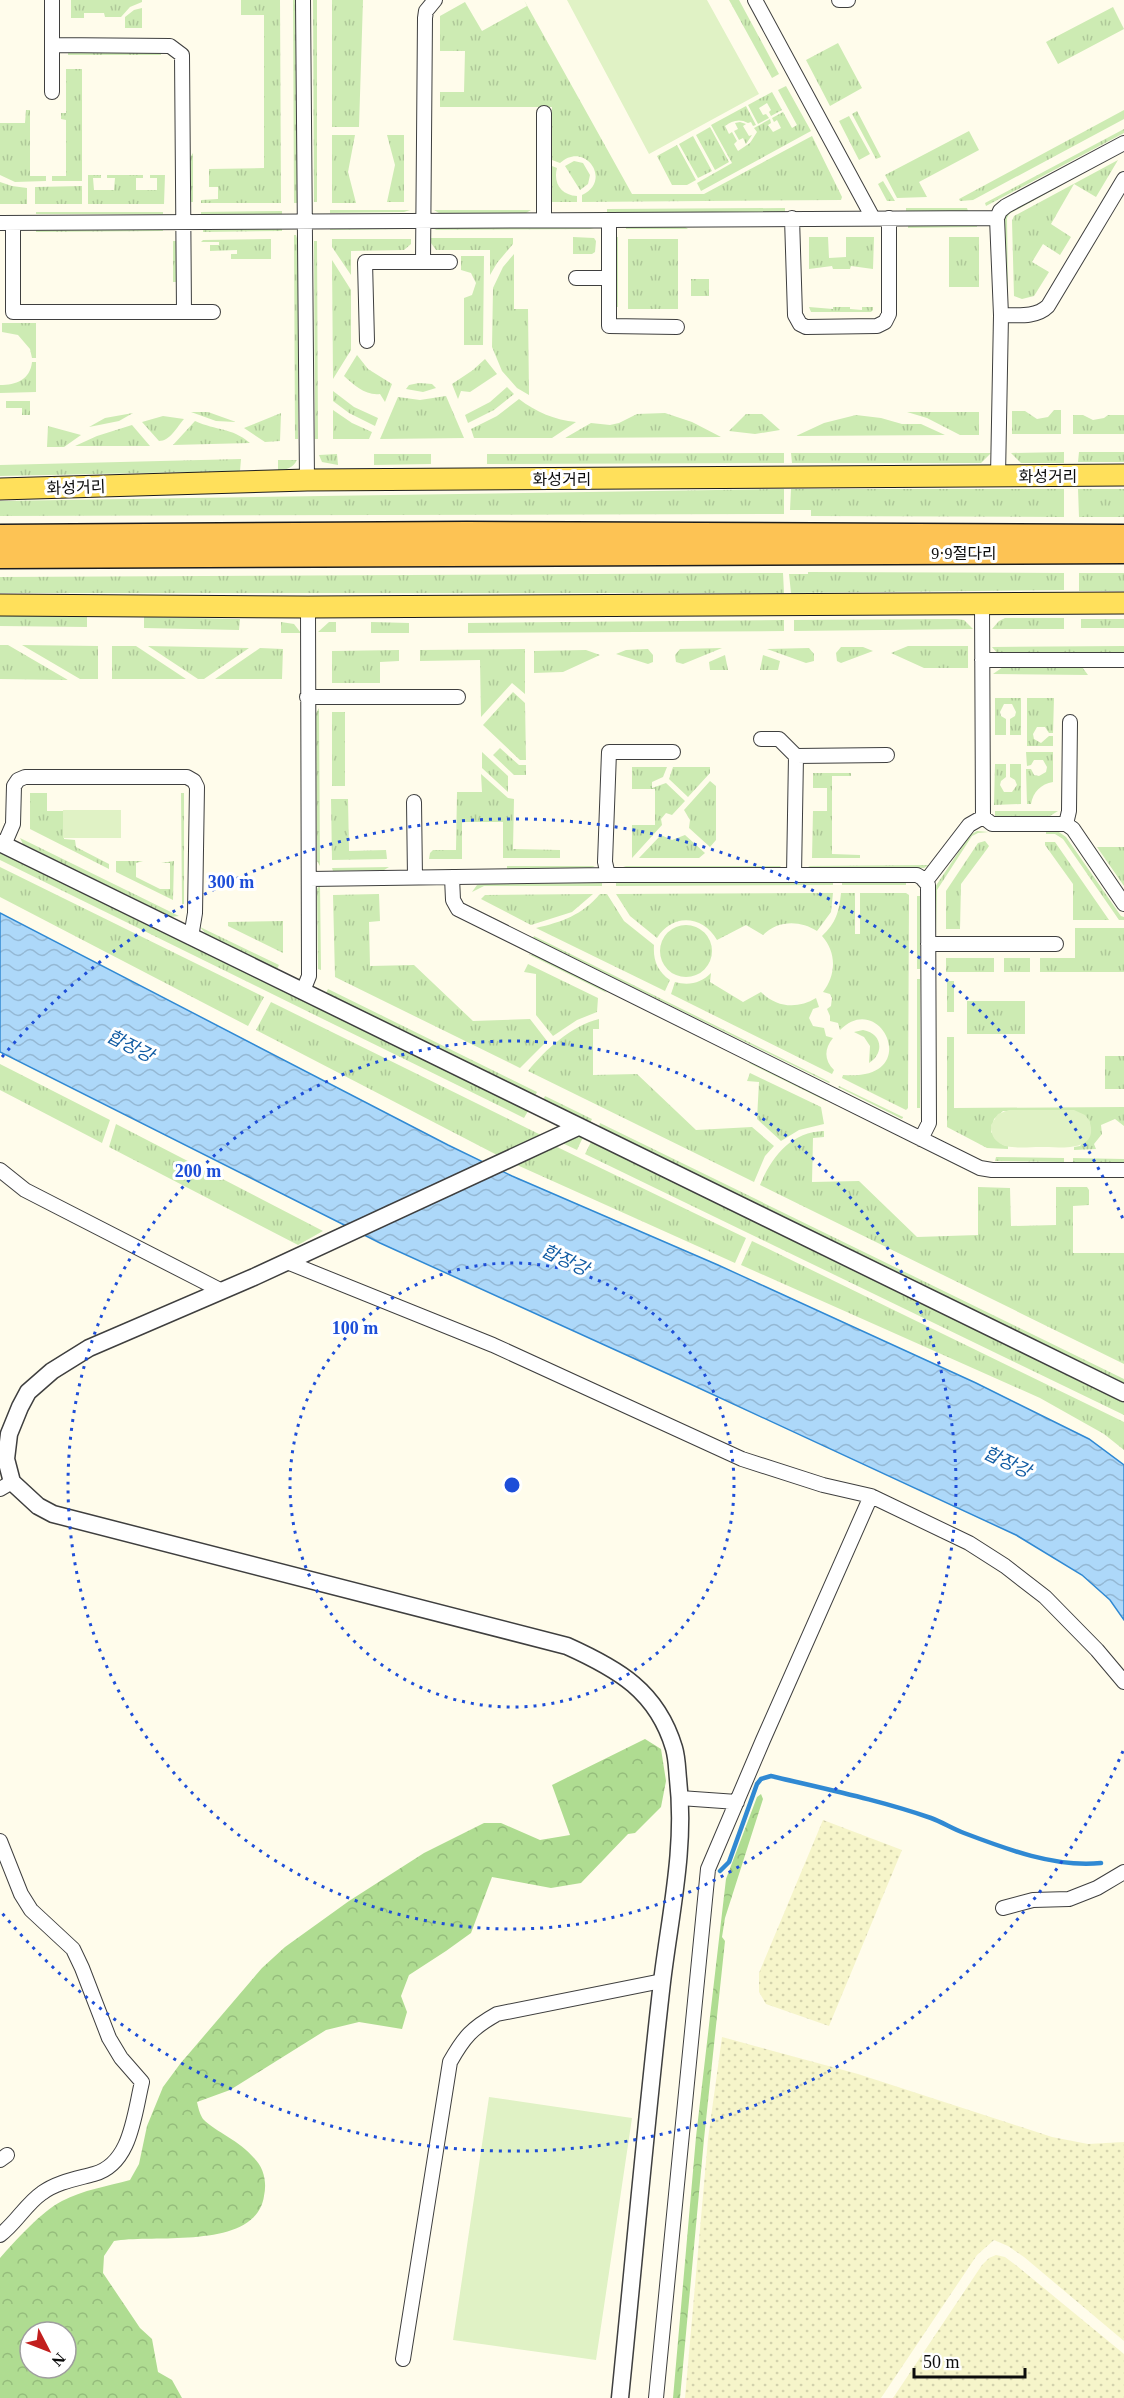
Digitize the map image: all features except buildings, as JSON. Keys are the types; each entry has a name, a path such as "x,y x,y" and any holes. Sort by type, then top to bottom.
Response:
{"highway":[{"path":"0,536 479,533 805,545"},
{"name":"9·9절다리","path":"805,545 1124,536"},
{"name":"9·9절다리","path":"805,545 1124,552"},
{"path":"0,557 805,545"}],"main road":[{"name":"화성거리","path":"0,489 307,480 1124,476"},
{"path":"0,605 308,607 1124,603"}],"street":[{"path":"52,0 52,92"},
{"path":"303,0 307,480"},
{"path":"423,262 425,18 426,11 435,0"},
{"path":"755,0 873,218"},
{"path":"839,0 848,0"},
{"path":"52,45 170,46 179,51 183,60 183,312"},
{"path":"544,113 544,220"},
{"path":"998,476 1001,315 997,218 1006,206 1124,143"},
{"path":"1001,315 1033,314 1042,312 1048,306 1124,179"},
{"path":"792,218 795,315 800,324 806,327 878,326 885,322 889,314 889,218"},
{"path":"213,312 13,312 7,223 997,218"},
{"path":"609,220 609,326 677,327"},
{"path":"367,341 365,262 450,262"},
{"path":"576,278 609,278"},
{"path":"982,604 983,816 992,824 1066,824 1073,829 1124,904"},
{"path":"303,991 309,976 308,607"},
{"path":"982,660 1124,660"},
{"path":"307,697 458,697"},
{"path":"1066,824 1070,812 1070,722"},
{"path":"761,739 779,739 796,756 887,755"},
{"path":"608,875 605,862 609,752 673,752"},
{"path":"794,875 796,756"},
{"path":"191,937 195,913 197,787 194,781 187,777 25,777 18,780 14,786 13,824 2,844 191,937 303,991 578,1127 1124,1393"},
{"path":"414,802 415,878"},
{"path":"926,881 969,825 983,816"},
{"path":"309,879 608,875 917,875 928,885 929,1123 921,1139"},
{"path":"452,877 453,900 458,909 980,1168 992,1170 1124,1170"},
{"path":"928,944 1056,944"},
{"path":"578,1127 287,1262 89,1348 52,1371 28,1392 12,1422 3,1446 6,1459 6,1486 53,1514 567,1646 606,1663 640,1687 663,1720 675,1750 680,1798 679,1856 662,1981 620,2398"},
{"path":"0,1170 25,1190 222,1291"},
{"path":"287,1262 493,1346 742,1459 823,1485 872,1496 969,1543 1005,1566 1063,1614 1124,1682"},
{"path":"657,2398 708,1869 872,1496"},
{"path":"680,1798 737,1802"},
{"path":"0,1841 21,1894 31,1910 73,1949 109,2038 121,2058 142,2082 128,2135 120,2156 112,2166 102,2172 62,2183 42,2192 0,2235"},
{"path":"1003,1908 1033,1900 1069,1899 1097,1888 1124,1872"},
{"path":"403,2359 450,2062 458,2047 474,2027 497,2014 662,1981"}],"green space":[{"path":"71,0 142,0 142,2 130,7 121,17 105,17 104,13 84,13 84,18 71,18"},
{"path":"241,0 280,0 281,203 201,203 201,200 218,199 218,187 209,187 209,169 264,168 264,15 241,15"},
{"path":"293,0 297,0 297,203 294,203"},
{"path":"313,0 317,0 317,202 314,202"},
{"path":"332,0 363,0 359,127 332,127"},
{"path":"524,0 632,194 704,194 812,136 842,197 841,200 582,202 582,195 591,189 595,181 595,173 592,165 586,159 578,156 569,157 560,163 552,160 552,107 440,107 440,92 464,92 465,51 440,51 440,16 465,2 482,31 527,6"},
{"path":"567,0 707,0 759,94 649,154"},
{"path":"729,0 739,0 779,74 772,78"},
{"path":"1113,7 1124,29 1058,64 1046,42"},
{"path":"142,8 142,28 125,28 125,17 134,10"},
{"path":"838,43 862,88 830,106 806,60"},
{"path":"68,52 161,53 161,55 68,55"},
{"path":"66,69 82,69 82,181 52,181 52,176 66,176 66,120 61,119 61,113 66,113"},
{"path":"786,86 811,131 701,191 697,183 732,163 711,125 746,106 756,125 753,126 751,122 739,120 725,126 729,134 732,132 737,141 734,144 738,151 750,143 757,132 754,128 770,119 771,123 768,125 773,132 781,128 777,120 774,122 772,118 783,112 792,128 797,125 778,90"},
{"path":"772,92 782,110 771,116 767,103 759,108 763,115 766,114 769,118 758,124 748,105"},
{"path":"26,110 30,110 30,176 46,176 46,181 15,182 0,175 0,123 25,123"},
{"path":"1124,110 1124,119 973,200 960,201 959,199"},
{"path":"857,111 881,157 876,159 852,114"},
{"path":"849,116 870,154 859,160 839,121"},
{"path":"735,123 746,124 743,126 749,136 752,135 746,144 743,138 739,140 734,131 738,129"},
{"path":"710,127 729,162 715,170 696,135"},
{"path":"1124,129 1124,133 986,206 985,203"},
{"path":"969,131 979,150 919,182 927,197 897,198 885,175"},
{"path":"332,135 355,135 348,172 356,203 332,203"},
{"path":"387,135 404,135 404,202 387,202 395,165"},
{"path":"693,136 712,171 698,178 679,144"},
{"path":"677,145 696,180 687,185 672,185 657,156"},
{"path":"193,153 193,202 190,202 189,159"},
{"path":"1118,154 1009,214 1007,218 1008,292 1006,292 1005,217 1009,210"},
{"path":"1118,160 1096,197 1074,184 1051,224 1071,237 1060,255 1043,244 1032,262 1049,272 1034,296 1022,299 1014,296 1012,221 1014,216"},
{"path":"574,161 583,163 590,175 588,184 580,190 565,166"},
{"path":"552,166 557,168 556,179 559,187 577,196 577,202 552,202"},
{"path":"88,175 101,175 101,178 93,178 94,190 114,190 115,178 107,178 107,175 143,175 143,178 136,178 136,190 157,190 157,178 150,178 150,175 165,175 164,204 88,204"},
{"path":"883,181 895,201 887,201 878,184"},
{"path":"0,182 27,188 27,204 0,204"},
{"path":"82,186 82,204 35,204 35,187"},
{"path":"785,208 785,212 607,212 607,209"},
{"path":"906,208 967,208 968,211 906,211"},
{"path":"330,210 410,210 330,213"},
{"path":"434,210 531,210 526,213 439,213"},
{"path":"282,211 282,214 201,215 201,212"},
{"path":"36,212 163,212 163,214 36,214"},
{"path":"908,225 977,225 977,227 908,228"},
{"path":"626,226 684,226 688,229 626,229"},
{"path":"441,227 586,227 594,229 434,230"},
{"path":"282,228 282,231 203,232 203,229"},
{"path":"330,228 405,228 409,229 330,230"},
{"path":"36,229 163,229 163,231 36,232"},
{"path":"294,235 298,242 298,439 295,439"},
{"path":"573,237 594,238 595,252 573,254"},
{"path":"616,237 618,237 618,307 616,307"},
{"path":"809,237 828,237 829,258 846,257 846,237 874,237 873,269 851,266 850,269 833,269 832,266 809,269"},
{"path":"949,237 979,237 979,287 949,287"},
{"path":"431,238 513,238 513,244 490,275 490,250 436,250 431,243"},
{"path":"271,239 271,259 231,259 231,254 237,254 237,250 210,251 210,245 219,245 219,242 201,242 203,240"},
{"path":"332,239 411,239 411,244 404,250 351,251 351,275 332,247"},
{"path":"628,239 678,239 678,309 628,309"},
{"path":"173,241 176,241 176,282 173,282"},
{"path":"314,241 317,241 318,439 315,439"},
{"path":"514,254 514,309 528,309 529,395 517,388 502,371 492,347 493,288 503,267"},
{"path":"461,256 484,256 483,345 464,345 464,298 472,295 476,283 471,273 461,270"},
{"path":"332,260 351,290 351,350 333,379"},
{"path":"691,279 709,279 709,296 691,296"},
{"path":"809,307 833,309 833,307 850,307 850,309 862,310 862,307 873,307 873,310 871,312 811,312"},
{"path":"2,323 36,323 36,358 32,358 30,349 18,335 2,332"},
{"path":"357,355 368,369 392,384 385,402 380,394 365,392 344,376"},
{"path":"485,359 497,374 470,392 461,391 458,399 452,384"},
{"path":"32,362 36,362 36,392 0,393 0,385 11,384 25,377"},
{"path":"432,384 436,388 423,392 406,389 409,385"},
{"path":"507,387 514,394 494,410 468,423 465,415 490,402"},
{"path":"333,391 354,407 378,418 375,426 349,413 333,401"},
{"path":"446,396 464,438 380,439 398,397 420,400"},
{"path":"519,399 546,415 576,422 552,438 474,438 471,429 497,416"},
{"path":"6,401 30,401 30,415 22,415 22,408 6,408"},
{"path":"333,410 352,423 372,432 369,439 333,439"},
{"path":"1054,410 1061,410 1061,434 1012,434 1012,411 1025,411 1037,419 1048,417"},
{"path":"191,412 208,412 236,422 216,421"},
{"path":"907,412 979,412 979,435 960,435 927,418"},
{"path":"133,413 119,421 89,427 105,418"},
{"path":"281,413 280,441 265,442 244,428"},
{"path":"665,413 692,422 721,437 565,438 591,423 610,425 637,414"},
{"path":"746,414 762,414 780,430 755,434 729,431"},
{"path":"856,415 881,418 902,424 921,424 945,435 796,436 824,423"},
{"path":"1073,415 1083,415 1093,420 1108,415 1124,415 1124,434 1073,434"},
{"path":"163,416 184,419 170,436 159,441 142,422"},
{"path":"195,421 236,434 250,443 173,445"},
{"path":"132,425 150,446 75,446 97,436"},
{"path":"48,426 81,435 64,447 47,447"},
{"path":"1064,452 1064,463 1021,463 1011,453"},
{"path":"1079,452 1124,452 1124,462 1078,462"},
{"path":"784,453 784,463 487,464 487,454"},
{"path":"791,453 991,453 981,463 792,463"},
{"path":"337,454 338,465 322,462 319,455"},
{"path":"374,454 431,454 431,464 374,465"},
{"path":"241,459 240,471 0,476 0,465"},
{"path":"278,460 297,460 289,468 278,470"},
{"path":"784,489 784,514 0,516 0,501"},
{"path":"791,489 1064,489 1064,517 811,516 811,510 790,510"},
{"path":"1078,489 1124,489 1124,517 1079,517"},
{"path":"808,572 1064,573 1064,590 791,593 789,574 808,574"},
{"path":"783,573 784,593 0,593 0,577"},
{"path":"1079,573 1124,573 1124,591 1079,591"},
{"path":"0,616 87,616 87,627 0,626"},
{"path":"144,617 240,619 239,630 144,628"},
{"path":"1005,618 1064,618 1064,629 992,629"},
{"path":"1081,619 1124,619 1124,628 1081,628"},
{"path":"784,620 784,631 468,633 468,623"},
{"path":"794,620 964,620 973,629 794,631"},
{"path":"281,622 294,624 301,633 281,633"},
{"path":"329,622 336,622 336,632 318,632"},
{"path":"371,622 409,623 409,633 371,633"},
{"path":"0,645 8,645 68,680 0,679"},
{"path":"22,645 98,646 98,679 80,679"},
{"path":"112,646 136,646 186,679 112,679"},
{"path":"148,646 249,648 204,679 198,679"},
{"path":"908,646 968,646 968,668 924,668 891,653"},
{"path":"1124,646 1124,654 998,654 992,647"},
{"path":"841,647 863,647 873,651 841,663 837,661 836,653"},
{"path":"260,648 283,649 282,679 215,679"},
{"path":"722,648 683,664 676,662 675,655 680,649"},
{"path":"809,648 814,654 814,661 806,663 767,649"},
{"path":"525,649 525,694 512,683 481,717 480,660 420,661 420,650"},
{"path":"648,649 653,655 653,662 648,664 616,654 626,650"},
{"path":"399,650 399,661 380,662 380,683 332,683 332,651"},
{"path":"586,650 600,655 563,672 534,673 534,651"},
{"path":"725,655 728,670 710,670 709,662"},
{"path":"763,655 780,661 778,670 760,670"},
{"path":"1003,667 1082,667 1088,675 993,674"},
{"path":"513,692 525,703 526,760 520,760 483,725"},
{"path":"995,698 1021,698 1021,735 1010,735 1010,719 1015,716 1016,712 1012,704 1004,704 1000,712 1001,716 1006,719 1006,735 995,735"},
{"path":"1027,698 1054,698 1053,733 1049,733 1045,727 1037,727 1033,734 1034,739 1041,743 1049,736 1053,736 1053,746 1027,746"},
{"path":"319,708 320,866 317,861 316,713"},
{"path":"332,712 345,712 345,786 332,786"},
{"path":"500,748 519,765 526,765 526,775 514,775 493,755"},
{"path":"482,752 508,776 508,792 482,768"},
{"path":"1026,752 1053,752 1053,782 1038,789 1031,804 1027,804 1026,769 1031,769 1034,775 1039,776 1046,772 1047,767 1043,760 1034,760 1031,765 1027,766"},
{"path":"995,764 1006,764 1006,777 1000,785 1004,792 1012,792 1017,785 1010,777 1010,764 1021,764 1021,804 994,805"},
{"path":"632,767 667,767 663,777 652,782 652,788 666,783 685,801 672,815 666,813 661,819 662,825 632,858 632,825 655,825 655,789 632,789"},
{"path":"673,767 710,767 710,773 688,797 669,779"},
{"path":"813,773 851,773 851,776 832,776 832,854 860,855 860,858 812,858 813,811 827,811 827,788 813,788"},
{"path":"481,774 508,798 514,799 513,849 560,850 560,858 503,858 503,822 462,822 462,859 429,859 433,850 456,850 457,792 482,792"},
{"path":"710,781 716,786 716,840 710,847 689,828 690,820 684,810"},
{"path":"30,793 47,793 47,811 64,811 64,839 75,840 76,847 109,864 109,869 30,829"},
{"path":"181,793 184,793 184,904 182,904"},
{"path":"331,799 348,799 349,851 386,850 387,859 332,860"},
{"path":"63,810 121,810 121,838 63,838"},
{"path":"995,811 1058,811 1050,816 995,816"},
{"path":"1046,830 1056,830 1066,837 1124,920 1119,920 1063,839 1055,834 1046,834"},
{"path":"977,831 989,832 972,836 937,890 936,934 933,890 970,835"},
{"path":"661,835 672,840 685,835 705,853 699,858 639,858"},
{"path":"20,838 179,916 171,917 23,844"},
{"path":"985,841 989,846 961,884 960,929 946,929 946,891 978,843"},
{"path":"1045,842 1055,842 1109,920 1073,920 1073,884"},
{"path":"1097,847 1124,847 1124,886"},
{"path":"0,851 528,1111 524,1118 0,860"},
{"path":"116,861 143,861 136,863 136,877 160,889 170,889 170,863 161,863 174,861 173,900 116,872"},
{"path":"929,865 924,868 814,869 808,866"},
{"path":"507,866 595,866 589,869 507,869"},
{"path":"623,866 781,866 779,868 629,868"},
{"path":"0,867 264,997 248,1026 0,897"},
{"path":"389,867 384,870 333,871 332,868"},
{"path":"906,882 906,885 842,885 842,883"},
{"path":"602,883 602,886 484,886 472,892 477,885 484,884"},
{"path":"616,883 833,883 833,885 616,886"},
{"path":"320,885 321,970 318,969 317,889"},
{"path":"833,893 831,912 817,931 804,925 789,923 775,927 763,935 746,925 717,940 704,926 687,920 671,924 657,938 630,916 616,894"},
{"path":"841,893 855,893 855,934 860,934 860,893 906,893 909,895 908,1108 906,1110 842,1078 843,1075 868,1073 883,1065 889,1053 888,1039 881,1028 869,1020 855,1020 840,1030 838,1023 830,1021 827,1009 831,1006 832,998 830,994 823,992 830,978 833,964 830,950 822,936 836,917"},
{"path":"379,894 380,921 369,922 370,966 414,965 473,1021 530,1019 547,1041 520,1068 335,977 333,895"},
{"path":"593,894 572,912 531,925 481,899 485,895"},
{"path":"600,894 607,894 624,921 654,945 657,965 670,980 665,991 536,928 571,917"},
{"path":"917,896 920,896 920,969 917,969"},
{"path":"283,921 283,953 228,926 228,922"},
{"path":"686,925 700,929 708,937 712,951 708,965 700,973 686,977 672,973 664,965 660,951 664,937 672,929"},
{"path":"200,927 279,965 277,969 206,934"},
{"path":"1075,928 1124,928 1124,972 1040,972 1040,958 1075,958"},
{"path":"534,936 830,1082 533,938"},
{"path":"528,954 537,956 602,988 607,993"},
{"path":"946,958 994,958 994,972 946,972"},
{"path":"1004,958 1030,958 1030,972 1004,972"},
{"path":"528,964 598,998 597,1012 577,1020 553,1036 536,1015 536,974 524,972"},
{"path":"711,973 710,982 743,1002 761,992 774,1001 788,1005 802,1004 816,998 819,1007 813,1009 809,1018 813,1026 824,1028 826,1036 833,1038 826,1054 834,1070 832,1074 671,994 675,982 694,983"},
{"path":"917,979 920,979 920,1108 917,1108"},
{"path":"947,981 954,981 954,1012 947,1012"},
{"path":"328,989 537,1092 535,1096 326,993"},
{"path":"967,1001 1025,1001 1025,1034 967,1034"},
{"path":"271,1002 541,1135 497,1155 256,1030"},
{"path":"599,1019 599,1029 593,1029 593,1075 637,1074 696,1130 752,1127 774,1146 765,1156 754,1182 528,1071 560,1039 579,1027"},
{"path":"863,1030 874,1035 879,1044 877,1054 869,1063 870,1046 864,1037 854,1032"},
{"path":"947,1037 954,1037 954,1108 1124,1107 1124,1126 1115,1119 1101,1125 1102,1134 1094,1144 1096,1149 1074,1150 1074,1147 1080,1146 1091,1132 1089,1120 1003,1111 994,1119 991,1132 1003,1145 1008,1146 1008,1149 987,1148 947,1127"},
{"path":"1105,1056 1124,1056 1124,1089 1105,1089"},
{"path":"753,1062 826,1098 826,1101 749,1063"},
{"path":"0,1064 110,1120 102,1143 0,1090"},
{"path":"750,1073 821,1107 824,1124 799,1130 781,1141 757,1119 759,1082 747,1081"},
{"path":"838,1087 903,1117 902,1119"},
{"path":"545,1096 592,1119 590,1123 543,1100"},
{"path":"1009,1110 1074,1110 1085,1115 1089,1120 1091,1131 1089,1138 1084,1143 1067,1147 1002,1145 993,1136 991,1125 998,1114"},
{"path":"600,1123 1124,1379 1124,1384 599,1127"},
{"path":"116,1124 323,1231 298,1245 109,1147"},
{"path":"824,1131 824,1137 813,1138 812,1182 859,1181 917,1237 978,1235 978,1187 1010,1188 1011,1226 1056,1225 1056,1187 1087,1187 1089,1205 1073,1206 1073,1253 1124,1253 1124,1364 760,1185 770,1164 792,1141 812,1132"},
{"path":"576,1136 583,1137 577,1150 558,1141"},
{"path":"591,1142 1124,1403 1124,1415 585,1154"},
{"path":"555,1146 746,1238 735,1263 517,1165"},
{"path":"996,1157 1064,1158 1064,1162 995,1161"},
{"path":"1073,1158 1124,1159 1124,1163 1073,1162"},
{"path":"752,1241 1124,1422 1124,1450 1104,1434 1040,1398 741,1265"},
{"path":"645,1739 661,1749 666,1781 661,1807 635,1833 628,1834 581,1883 551,1888 492,1877 471,1933 409,1975 401,1996 407,2012 402,2029 359,2022 326,2030 230,2090 197,2102 203,2119 242,2147 260,2166 265,2180 265,2191 257,2213 243,2225 224,2233 114,2241 104,2256 103,2273 140,2328 152,2339 158,2372 172,2380 182,2398 0,2398 0,2258 37,2219 62,2201 87,2191 130,2180 139,2164 147,2126 163,2087 262,1968 285,1947 349,1901 424,1853 484,1823 501,1823 540,1840 570,1835 552,1785"},
{"path":"761,1794 763,1799 725,1918 722,1937 725,1941 680,2398 673,2398 696,2137 726,1879 757,1797"},
{"path":"823,1820 902,1850 829,2026 766,2004 759,1992 759,1973"},
{"path":"722,2037 858,2074 1052,2137 1088,2144 1124,2142 1124,2341 1024,2257 994,2240 977,2255 881,2398 685,2398 708,2139"},
{"path":"489,2097 632,2118 596,2360 453,2340"},
{"path":"996,2255 1005,2257 1017,2266 1124,2354 1124,2398 893,2398 982,2265"}],"water":[{"name":"합장강","path":"0,913 512,1176 718,1265 976,1383 1089,1439 1124,1465 1124,1620 1110,1600 1082,1575 1016,1535 380,1243 0,1052"}],"waterway":[{"path":"720,1871 729,1862 757,1784 761,1779 771,1776 911,1812 1031,1856 1067,1863 1101,1863"}]}
